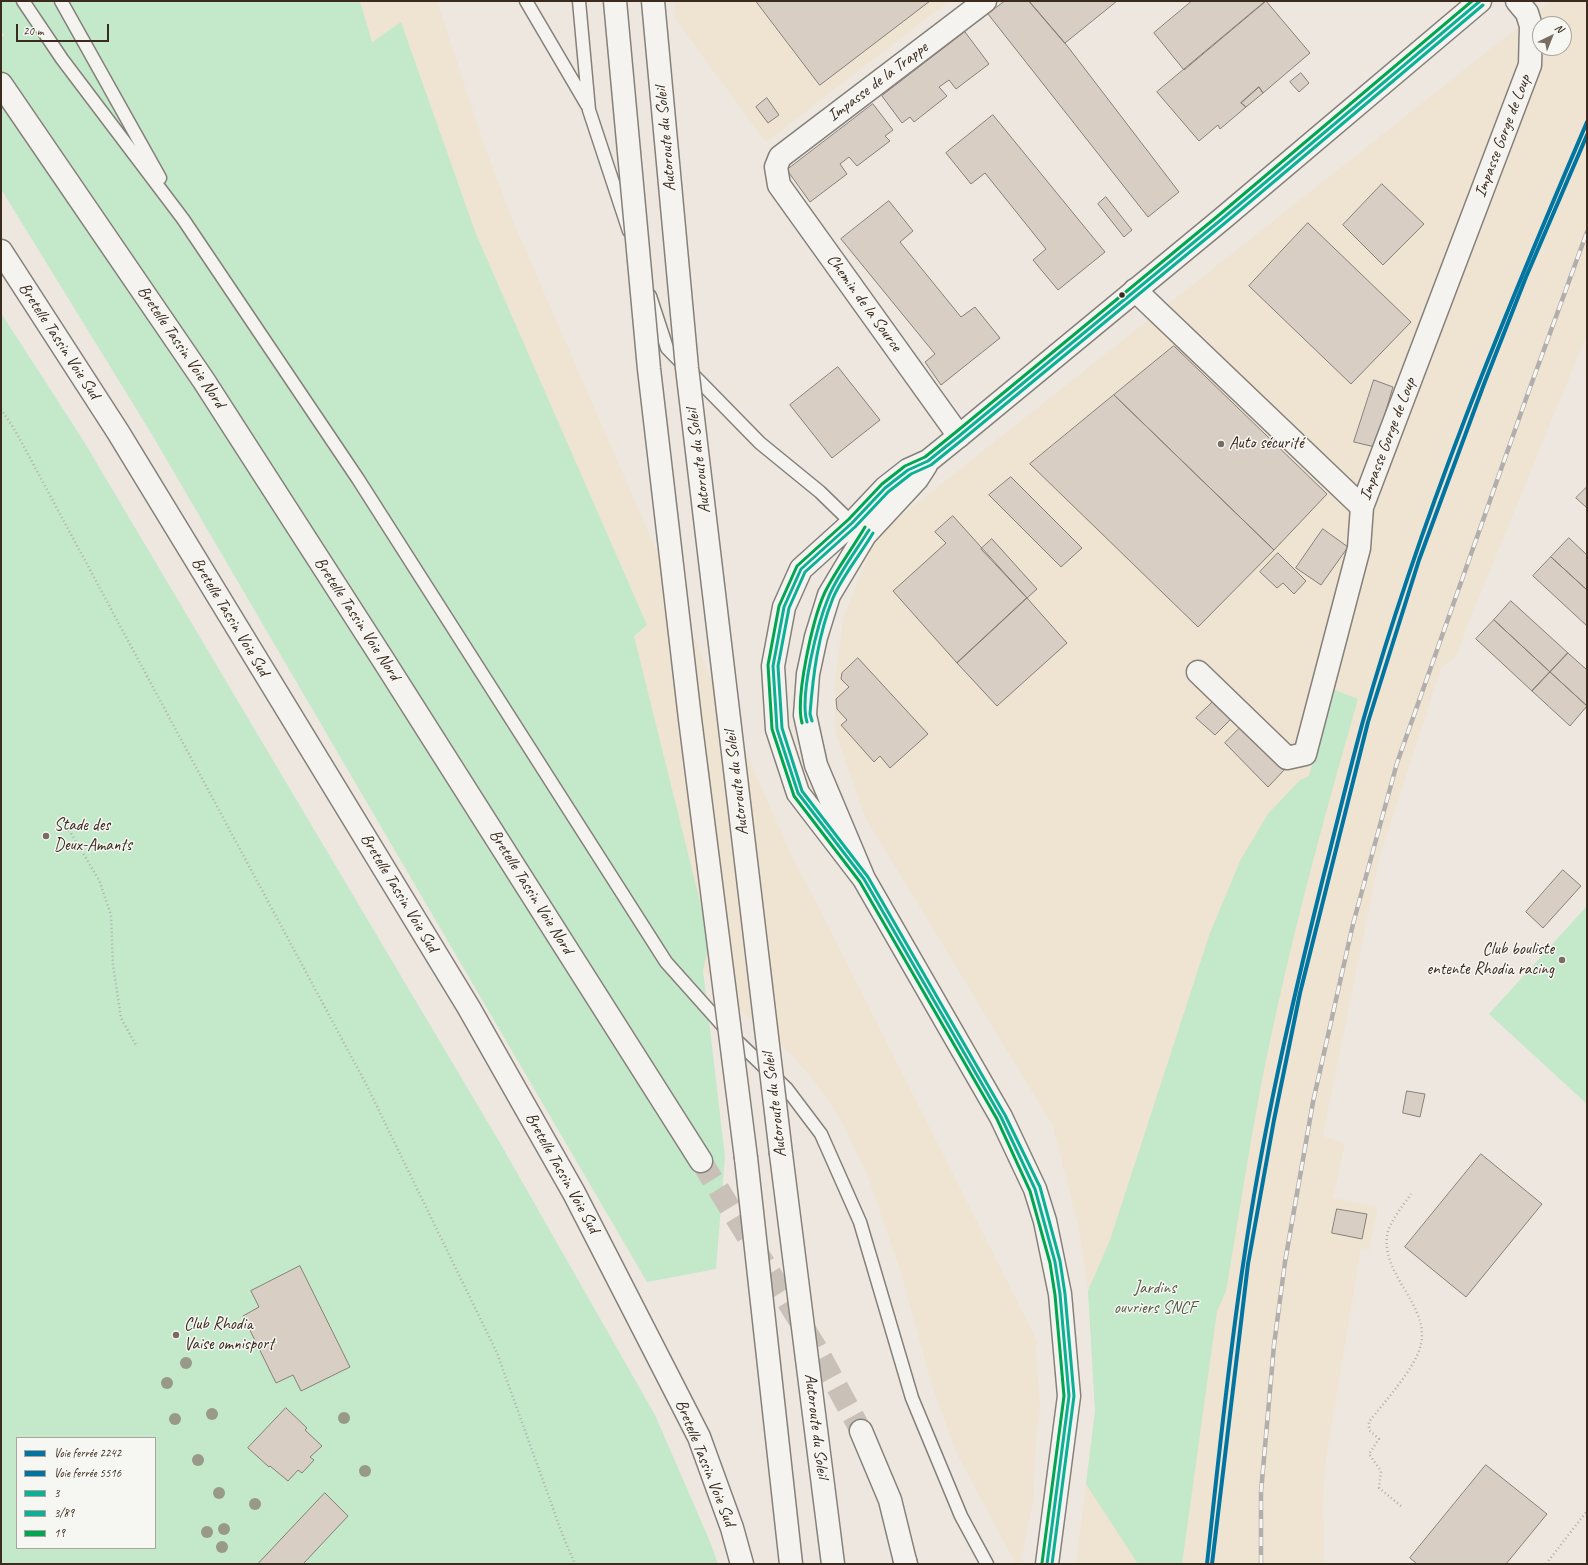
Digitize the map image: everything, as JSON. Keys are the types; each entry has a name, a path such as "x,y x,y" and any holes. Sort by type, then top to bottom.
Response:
{"main road":[{"name":"Autoroute du Soleil","path":"615,1 649,369 690,719 746,1158 791,1564"},
{"name":"Autoroute du Soleil","path":"653,1 688,368 781,1154 833,1564"},
{"path":"1048,1557 1068,1396 1067,1362 1056,1268 1035,1189 1001,1117 864,879 816,764 805,715 808,674 816,637 829,595 858,529 885,488 908,470 928,461 959,436 1480,1"},
{"name":"Impasse Gorge de Loup","path":"1198,672 1287,758 1305,754 1359,548 1362,506 1530,65 1530,26 1527,13 1517,1"},
{"name":"Impasse de la Trappe","path":"776,168 780,157 973,5"},
{"name":"Bretelle Tassin Voie Nord","path":"1,84 204,381 384,661 701,1161"},
{"name":"Chemin de la Source","path":"776,168 779,185 959,436"},
{"name":"Bretelle Tassin Voie Sud","path":"1,251 118,432 444,968 574,1193 699,1437 732,1528 742,1564"},
{"path":"1135,290 1362,506"},
{"path":"858,529 801,569 784,607 773,666 777,729 798,793 864,879"},
{"path":"861,1431 890,1500 906,1562"}],"lane":[{"path":"23,1 62,59 183,219 358,479 666,962 732,1036 787,1089 821,1134 860,1222 912,1398 961,1516 988,1564"},
{"path":"61,1 183,219"},
{"path":"526,1 589,110 667,348 760,443 820,492 858,529"},
{"path":"579,1 589,110"}],"path":[{"path":"1,409 16,432 366,1084 497,1353 563,1536 575,1564"},
{"path":"69,830 99,880 111,915 113,965 121,1018 137,1047"},
{"path":"1401,1506 1379,1488 1381,1471 1369,1454 1379,1439 1369,1430 1369,1422 1416,1359 1421,1343 1421,1325 1414,1305 1400,1285 1389,1255 1387,1236 1394,1220 1411,1194"},
{"path":"1546,1564 1587,1511"}],"shaded area":[{"path":"360,1 437,1 483,142 512,219 678,600 740,749 744,748 793,859 1037,1341 1036,1350 1040,1407 1036,1440 1033,1503 1020,1564 1016,1564 958,1456 933,1389 899,1266 867,1174 839,1116 815,1082 791,1054 763,1028 744,1014 703,970 710,942 634,636 647,625 476,234 401,22 372,42"},
{"path":"674,1 949,1 766,142 675,19"},
{"path":"1551,1 1587,1 1587,334 1468,624 1457,655 1441,668 1379,859 1323,1136 1345,1144 1333,1198 1378,1207 1369,1250 1361,1248 1327,1453 1323,1497 1324,1564 1076,1564 1095,1411 1088,1291 1079,1229 1053,1126 865,817 835,731 835,680 843,619 877,535 1532,16 1532,56 1572,56 1572,16 1532,16"}],"green space":[{"path":"1,1 360,1 372,42 401,22 476,234 647,625 634,636 710,942 703,970 725,1157 716,1269 647,1282 151,433 1,189 1,38 4,35 1,31"},
{"path":"1,313 83,440 500,1143 655,1415 711,1544 718,1564 1,1564"},
{"name":"Jardins ouvriers SNCF","path":"1332,689 1358,699 1308,881 1285,973 1265,1065 1249,1150 1226,1291 1217,1311 1182,1564 1138,1564 1086,1484 1095,1411 1088,1291 1110,1240 1210,933 1241,859 1268,814 1300,780 1309,776"},
{"name":"Club bouliste entente Rhodia racing","path":"1587,906 1587,1104 1489,1014"}],"building":[{"path":"756,1 930,1 820,85"},
{"path":"1005,1 1029,1 1065,43 1179,192 1148,217 988,14"},
{"path":"1029,1 1117,1 1065,43"},
{"path":"1192,1 1266,1 1184,70 1154,33"},
{"path":"1266,1 1310,53 1263,93 1259,87 1241,103 1246,107 1220,129 1218,125 1199,141 1157,92"},
{"path":"965,32 989,64 956,89 949,80 939,87 947,96 914,122 910,117 902,123 882,96"},
{"path":"1301,73 1309,83 1299,92 1290,82"},
{"path":"1259,87 1263,93 1246,107 1241,103"},
{"path":"767,98 779,115 768,123 756,107"},
{"path":"873,104 893,130 885,136 890,141 857,166 849,157 840,164 847,174 810,202 787,170"},
{"path":"993,115 1105,252 1058,290 1033,260 1046,249 985,173 971,184 946,153"},
{"path":"1382,184 1424,224 1383,265 1343,225"},
{"path":"1106,197 1132,230 1124,237 1098,204"},
{"path":"889,201 913,231 900,242 961,317 975,307 1000,338 941,385 925,362 935,354 841,239"},
{"path":"1308,223 1411,322 1351,384 1249,286"},
{"name":"Auto sécurité","path":"1174,346 1327,494 1274,550 1114,395"},
{"path":"838,367 880,420 832,458 790,405"},
{"path":"1374,380 1393,387 1375,447 1354,442"},
{"path":"1114,395 1274,550 1198,627 1030,464"},
{"path":"1011,477 1082,548 1061,567 989,495"},
{"path":"1587,487 1587,508 1576,498"},
{"path":"953,516 1027,598 957,663 893,591 946,543 935,532"},
{"path":"1323,529 1348,547 1321,585 1296,568"},
{"path":"1569,538 1587,555 1587,590 1551,557"},
{"path":"992,539 1037,589 1027,598 981,549"},
{"path":"1278,553 1306,581 1294,594 1283,583 1277,588 1260,572"},
{"path":"1551,557 1587,590 1587,626 1533,576"},
{"path":"1027,598 1067,643 997,706 957,663"},
{"path":"1511,601 1568,653 1550,672 1494,620"},
{"path":"1494,620 1550,672 1532,691 1476,639"},
{"path":"1568,653 1587,670 1587,706 1550,672"},
{"path":"858,658 928,734 890,768 880,756 874,762 841,725 847,720 837,709 836,699 849,687 841,679 842,673"},
{"path":"1550,672 1587,706 1570,726 1532,691"},
{"path":"1216,699 1234,716 1215,735 1196,718"},
{"path":"1243,725 1286,768 1268,787 1225,743"},
{"path":"1563,870 1581,886 1543,928 1526,912"},
{"path":"1407,1091 1425,1094 1420,1117 1403,1113"},
{"path":"1481,1154 1542,1204 1466,1297 1405,1247"},
{"path":"1337,1209 1367,1214 1362,1239 1332,1233"},
{"path":"300,1266 350,1367 301,1391 293,1375 276,1383 243,1316 259,1307 251,1291"},
{"path":"286,1408 307,1428 305,1430 322,1446 310,1457 314,1460 302,1473 298,1470 288,1481 270,1466 269,1467 248,1448"},
{"path":"1486,1465 1547,1514 1506,1564 1417,1564 1410,1558"},
{"path":"325,1493 348,1516 303,1564 258,1564"}],"tunnel":[{"path":"701,1161 815,1346 861,1431"}],"railway":[{"path":"1261,1564 1261,1492 1274,1345 1285,1262 1313,1102 1353,924 1397,763 1527,396 1587,232"}],"rail line":[{"name":"2242","path":"1207,1564 1233,1339 1259,1166 1301,971 1363,721 1411,568 1465,418 1525,269 1587,122"},
{"name":"5516","path":"1212,1564 1248,1264 1274,1120 1300,993 1368,722 1419,560 1484,384 1526,277 1587,135"}],"transit line":[{"name":"19","path":"1042,1563 1064,1396 1055,1295 1050,1263 1030,1191 997,1119 860,882 794,796 772,729 768,665 779,606 797,566 849,519 882,484 905,466 925,457 956,432 1219,215 1472,1"},
{"name":"3","path":"1047,1564 1069,1396 1060,1294 1055,1262 1035,1189 1001,1117 864,879 798,793 777,729 773,666 784,607 801,569 852,523 885,488 908,470 928,461 959,436 1222,219 1480,1"},
{"name":"3/89","path":"1052,1564 1074,1396 1065,1294 1060,1261 1040,1187 1005,1115 868,877 802,791 782,728 778,666 789,608 805,572 855,527 888,492 911,474 931,465 962,440 1225,223 1483,5"},
{"name":"19","path":"802,723 800,711 803,677 806,658 820,604 834,576 865,527"},
{"name":"3","path":"807,722 805,710 808,677 820,623 829,596 837,580 869,530"},
{"name":"3/89","path":"812,721 810,714 815,670 820,641 828,612 841,582 873,533"}],"place":[{"name":"Auto sécurité","path":"1221,444"},
{"name":"Stade des Deux-Amants","path":"46,836"},
{"name":"Club bouliste entente Rhodia racing","path":"1562,960"},
{"name":"Club Rhodia Vaise omnisport","path":"176,1335"}]}
